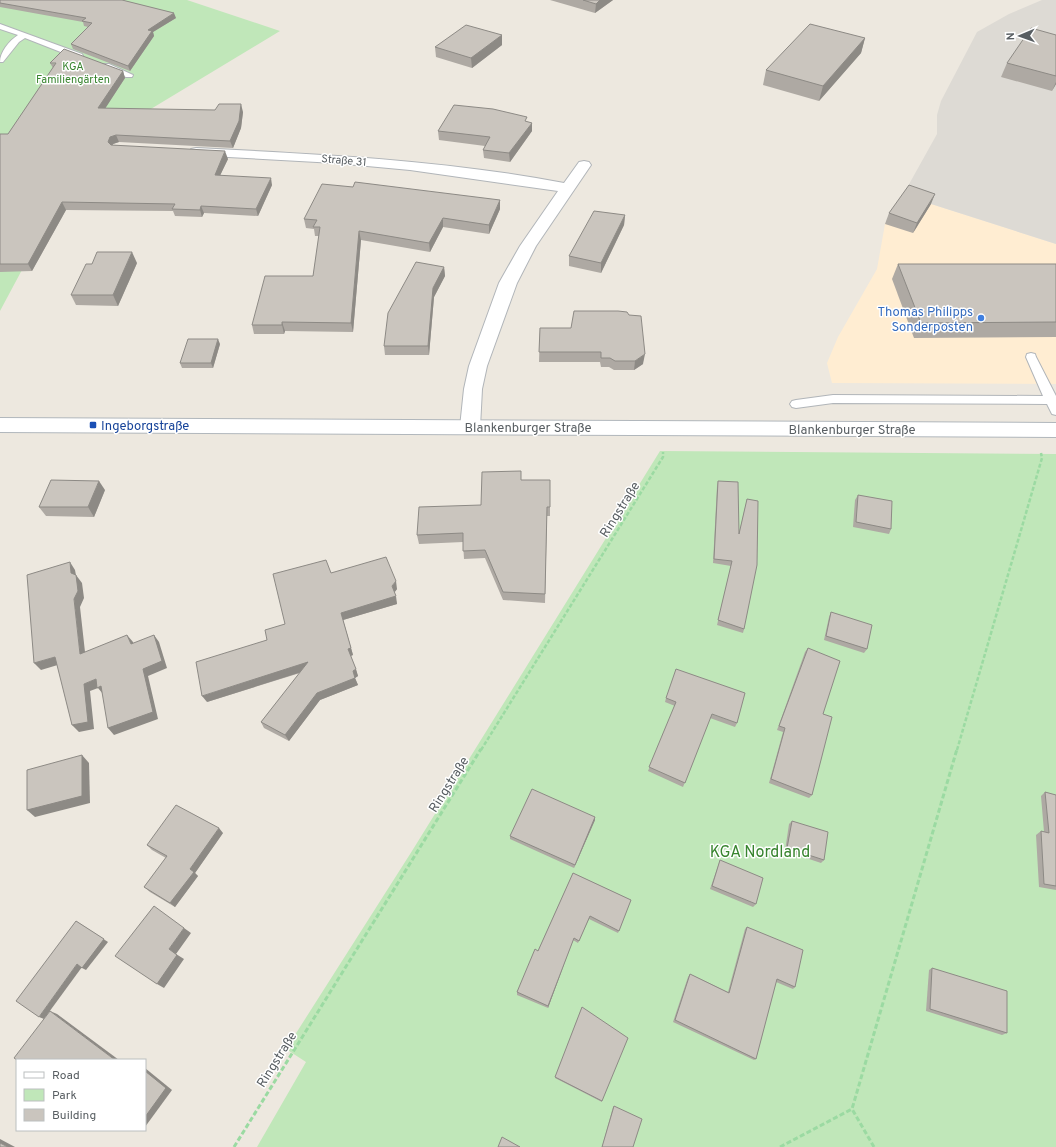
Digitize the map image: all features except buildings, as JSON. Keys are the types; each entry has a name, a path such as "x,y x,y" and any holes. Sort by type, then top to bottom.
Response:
{"main road":[{"name":"Straße 31","path":"181,151 335,159 410,166 541,183 568,188"},
{"path":"470,427 473,389 478,366 508,283 528,246 584,165"},
{"name":"Blankenburger Straße","path":"0,425 1047,430"}],"lane":[{"path":"0,26 87,59"},
{"path":"0,60 16,40 24,35"},
{"path":"101,64 130,75"},
{"path":"796,404 834,399 1054,404 1032,357"}],"path":[{"name":"Ringstraße","path":"234,1147 663,457 661,428"},
{"path":"780,1147 852,1109 1042,458 1047,430"},
{"path":"852,1109 874,1147"}],"shaded area":[{"path":"1042,0 1056,0 1056,244 903,195 937,134 937,115 941,101 977,32 1009,14"},
{"path":"903,195 1056,244 1056,384 832,383 827,363 838,337 877,269 885,224"}],"green space":[{"name":"KGA Familiengärten","path":"0,0 187,0 280,31 121,127 46,225 0,311"},
{"name":"KGA Nordland","path":"660,451 1056,454 1056,1147 257,1147 306,1062 286,1049 412,851"}],"place":[{"name":"Thomas Philipps Sonderposten","path":"981,318"},
{"name":"Ingeborgstraße","path":"93,425"}]}
